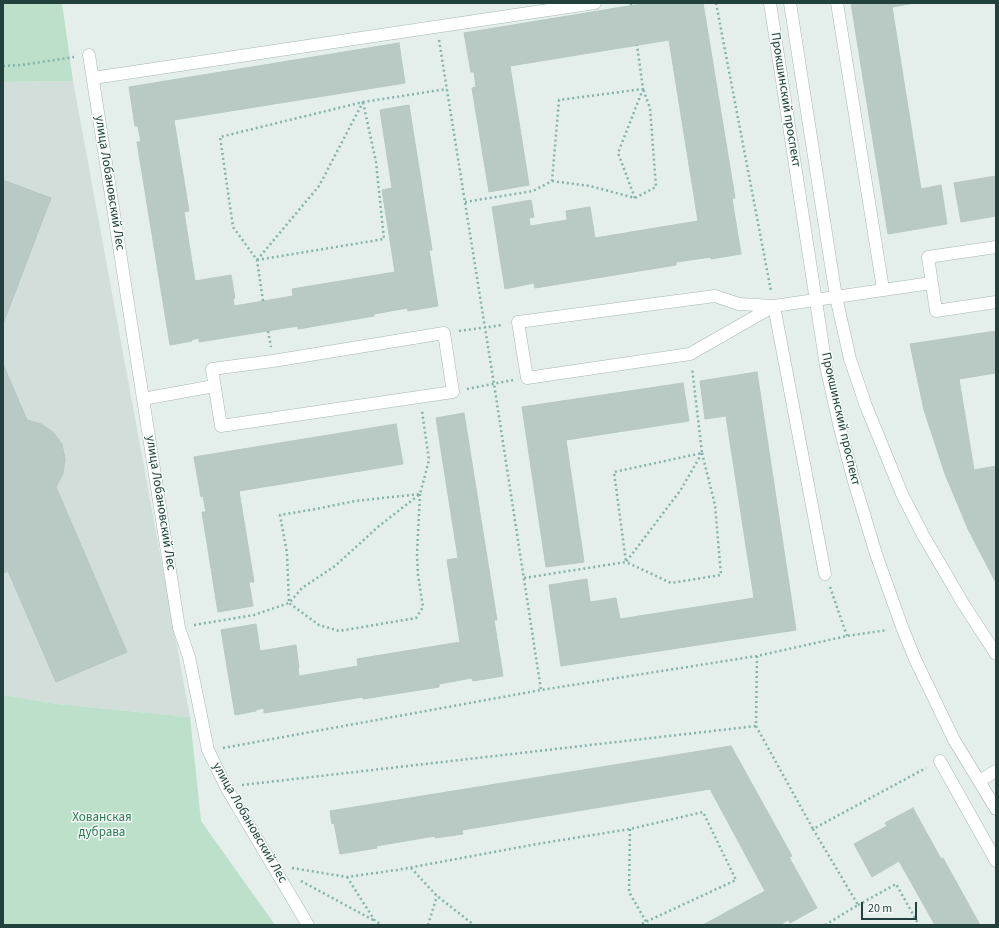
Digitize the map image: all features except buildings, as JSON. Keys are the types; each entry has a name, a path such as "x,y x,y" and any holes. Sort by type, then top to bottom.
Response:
{"street":[{"path":"93,78 595,3"},
{"name":"Прокшинский проспект","path":"770,3 826,366 838,424 867,526 902,627 915,659 947,726 996,810"},
{"name":"Прокшинский проспект","path":"790,3 836,297 850,359 902,494 923,535 953,587 996,654"},
{"path":"837,3 883,289"},
{"name":"улица Лобановский Лес","path":"89,55 179,628 189,657 208,750 226,787 308,925"},
{"path":"996,247 928,257 936,311 996,302"},
{"path":"774,306 690,354 527,378 518,322 715,296 739,304 774,306 931,283"},
{"path":"774,306 825,574"},
{"path":"444,333 453,392 220,426 214,386 212,369 273,361 444,333"},
{"path":"143,400 214,386"},
{"path":"940,761 996,861"},
{"path":"980,781 996,771"}],"path":[{"path":"716,3 774,306"},
{"path":"438,34 541,690"},
{"path":"465,202 533,191 552,181 590,186 635,198 656,187 650,108 643,89 637,45"},
{"path":"3,66 21,65 89,55"},
{"path":"263,301 257,260 234,227 220,137 363,102 447,89"},
{"path":"552,181 559,100 643,89"},
{"path":"635,198 618,153 643,89"},
{"path":"257,260 319,186 363,102"},
{"path":"257,260 384,239 376,162 363,102"},
{"path":"444,333 518,322"},
{"path":"524,578 626,562 671,583 721,575 715,506 702,453 690,354"},
{"path":"453,392 527,378"},
{"path":"289,603 319,625 339,632 416,618 423,607 418,575 417,553 420,494 429,460 420,396"},
{"path":"626,562 614,472 702,453"},
{"path":"626,562 680,491 702,453"},
{"path":"289,603 287,552 280,515 355,501 420,494"},
{"path":"179,628 254,615 289,603 302,588 335,566 379,526 420,494"},
{"path":"825,574 847,636"},
{"path":"208,750 541,690 757,656 847,636 902,627"},
{"path":"757,656 756,726 813,829 858,905"},
{"path":"226,787 756,726"},
{"path":"813,829 940,761"},
{"path":"272,865 347,877 411,868 537,844 630,829 703,812 736,880 639,925"},
{"path":"630,829 629,892 648,925"},
{"path":"411,868 437,896 474,925"},
{"path":"347,877 375,921"},
{"path":"300,880 382,925"},
{"path":"824,925 896,884 919,925"},
{"path":"428,925 437,896"}],"shaded area":[{"path":"73,81 190,717 56,704 3,695 3,82"}],"green space":[{"path":"3,3 62,3 73,81 3,82"},
{"name":"Хованская дубрава","path":"3,695 56,704 190,717 201,821 275,925 3,925"}]}
